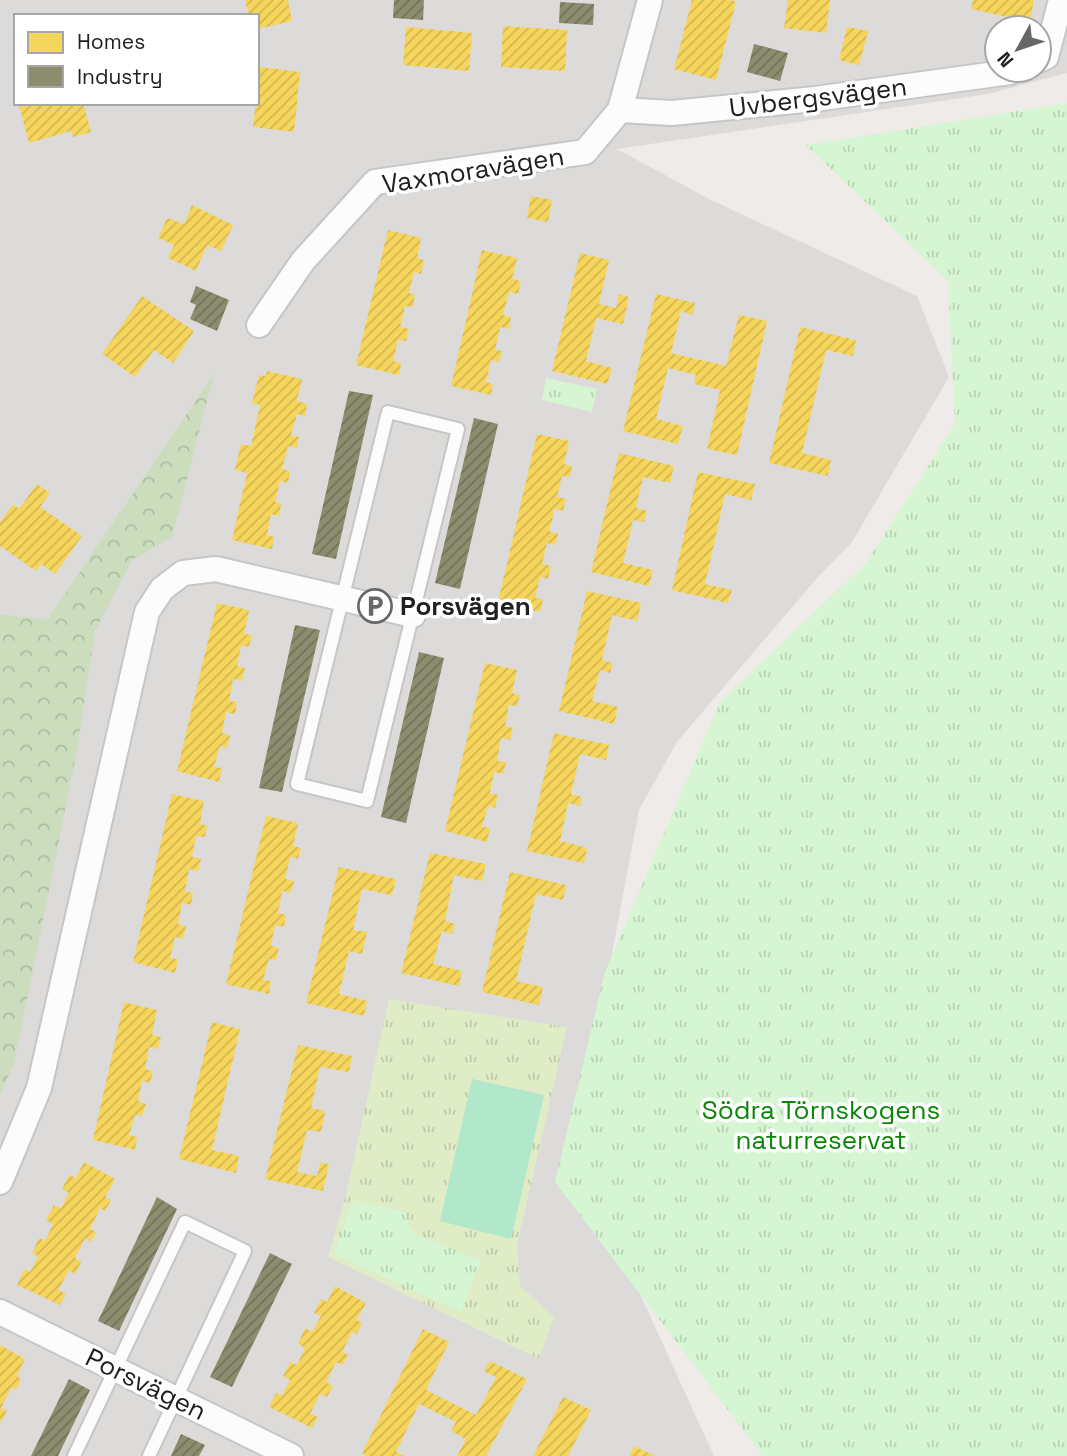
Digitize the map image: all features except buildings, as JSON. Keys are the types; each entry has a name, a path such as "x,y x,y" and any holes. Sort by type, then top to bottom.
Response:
{"street":[{"name":"Vaxmoravägen","path":"259,326 303,261 375,182 585,152 620,110 650,0"},
{"path":"1053,26 1061,0"},
{"name":"Uvbergsvägen","path":"620,110 672,113 815,99 983,76"},
{"path":"0,1182 39,1088 147,612 162,589 183,573 216,569 412,615"},
{"name":"Porsvägen","path":"0,1312 291,1456"}],"lane":[{"path":"388,412 458,429 367,801 297,784 342,598 388,412"},
{"path":"74,1456 185,1222 246,1251 149,1456"}],"shaded area":[{"path":"0,0 1067,0 1067,73 1053,77 1053,14 983,14 983,84 1026,84 988,94 617,149 709,199 917,296 949,377 852,542 817,578 677,742 639,810 598,1028 619,1248 714,1456 0,1456"},
{"name":"Porsvägen","path":"376,397 470,421 371,810 284,791"},
{"path":"180,1204 259,1242 158,1456 61,1456"}],"green space":[{"name":"Södra Törnskogens naturreservat","path":"1067,103 1067,1456 763,1456 555,1182 605,972 720,702 866,563 955,424 948,281 806,145"},
{"path":"214,374 172,537 132,560 95,631 77,751 14,1064 0,1095 0,614 47,620"},
{"path":"546,378 597,389 592,412 542,400"},
{"path":"389,999 567,1027 517,1245 520,1286 554,1317 539,1359 328,1257 346,1195"},
{"path":"472,1079 544,1095 511,1239 440,1221"},
{"path":"353,1200 406,1212 408,1225 414,1234 481,1261 461,1312 334,1254"}],"place":[{"name":"Porsvägen","path":"375,606"}]}
